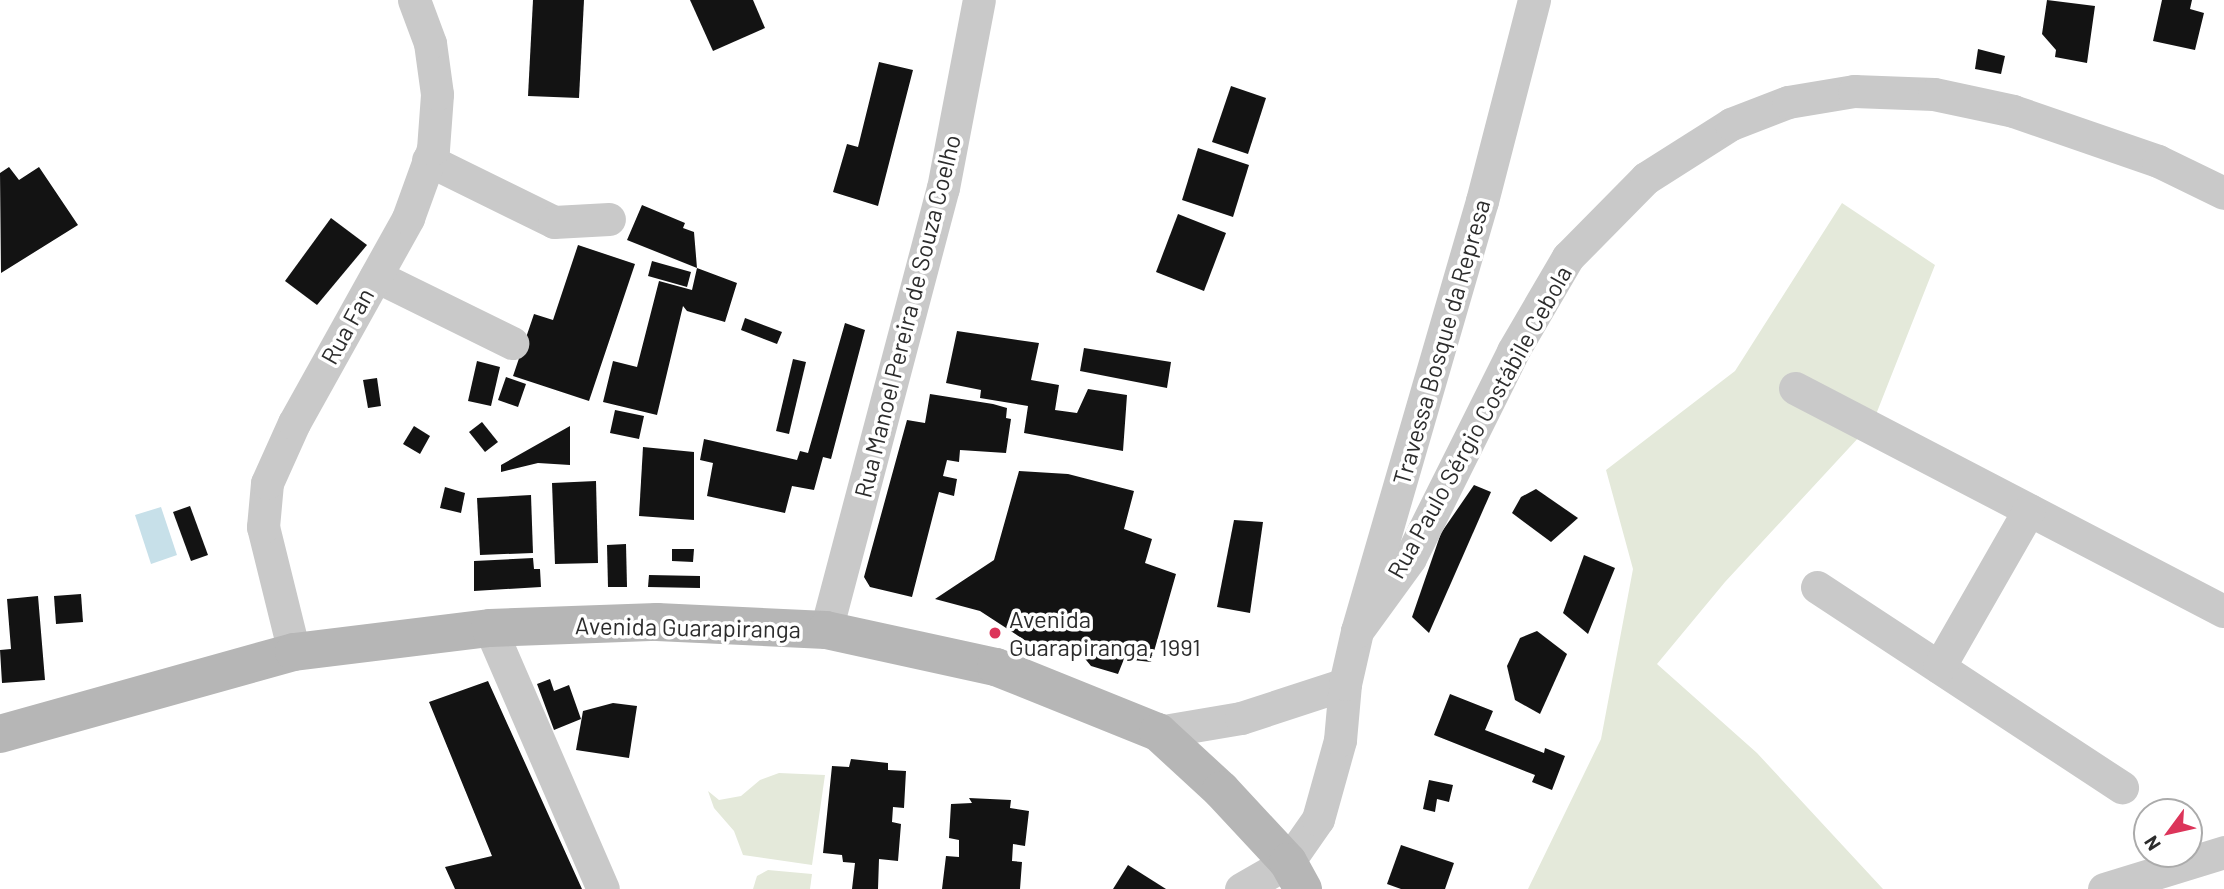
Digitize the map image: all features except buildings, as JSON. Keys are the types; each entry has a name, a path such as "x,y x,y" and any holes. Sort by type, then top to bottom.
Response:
{"main road":[{"name":"Avenida Guarapiranga","path":"0,734 295,652 489,628 657,622 826,630 996,667 1157,732 1221,790 1296,876"}],"street":[{"name":"Rua Fan","path":"295,652 263,527 267,483 294,423 408,218 428,160 437,94 430,43 414,0"},
{"name":"Rua Manoel Pereira de Souza Coelho","path":"826,630 943,188 979,0"},
{"name":"Travessa Bosque da Represa","path":"1296,876 1329,785 1340,740 1345,684 1357,631 1482,201 1534,0"},
{"name":"Rua Paulo Sérgio Costábile Cebola","path":"1357,631 1410,558 1513,351 1568,257 1646,178 1731,124 1788,102 1854,91 1934,94 2037,119 2158,161 2224,193"},
{"path":"428,160 554,222 609,219"},
{"path":"376,276 512,343"},
{"path":"1795,388 2224,611"},
{"path":"1939,667 2029,510"},
{"path":"1817,587 2122,787"},
{"path":"489,628 603,889"},
{"path":"1157,732 1241,718 1345,684"},
{"path":"2104,889 2224,852"},
{"path":"1241,889 1296,876"}],"shaded area":[{"path":"1842,203 1935,265 1873,422 1725,582 1657,664 1757,753 1883,889 1528,889 1601,739 1633,569 1606,470 1735,371"},
{"path":"779,773 825,775 812,865 743,855 734,831 714,808 708,791 719,800 741,796 760,780"},
{"path":"768,870 812,874 810,889 753,889 757,876"}],"water":[{"path":"161,507 177,555 151,564 135,515"}],"place":[{"name":"Avenida Guarapiranga, 1991","path":"995,633"}]}
